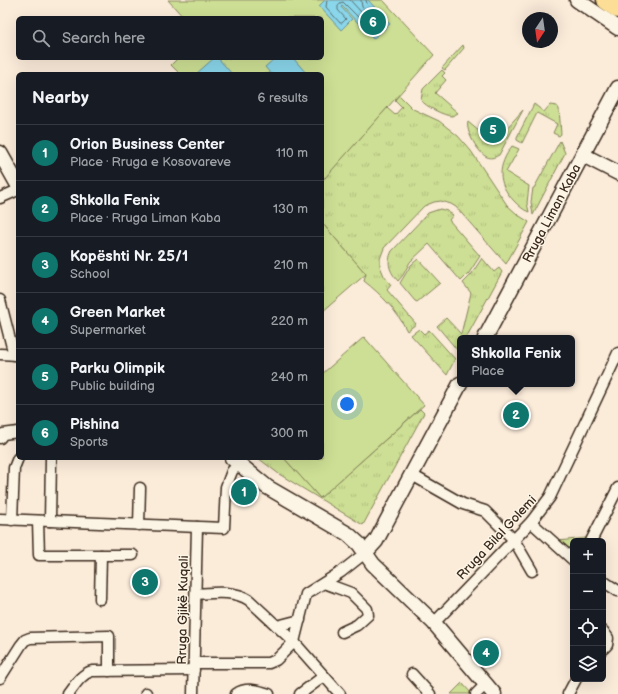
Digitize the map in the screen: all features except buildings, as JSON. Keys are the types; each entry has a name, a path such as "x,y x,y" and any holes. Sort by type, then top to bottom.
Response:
{"highway":[{"path":"606,0 618,9"}],"street":[{"path":"577,0 618,28"},
{"name":"Rruga Liman Kaba","path":"487,335 618,88"},
{"path":"0,153 16,181"},
{"path":"583,155 618,173"},
{"path":"0,198 16,191"},
{"path":"0,300 16,355 0,354"},
{"name":"Rruga Bilal Golemi","path":"434,623 531,522 550,497 618,353"},
{"path":"68,694 86,673 92,671 269,663 276,660 294,642 306,594 340,572 365,553 376,541 458,387"},
{"path":"0,438 3,434 16,432"},
{"path":"12,520 14,468 17,460"},
{"path":"50,521 51,460"},
{"path":"0,519 224,528 226,487 235,461 272,490 348,534 359,544 373,564 434,623 485,691"},
{"path":"412,475 463,504 485,511 514,540 532,571"},
{"path":"139,525 140,488"},
{"path":"593,538 618,488"},
{"path":"38,521 39,555 133,555"},
{"path":"531,522 570,557"},
{"name":"Rruga Gjikë Kuqali","path":"193,694 197,527"},
{"path":"100,598 101,555"},
{"path":"324,583 351,593 367,609 368,615 365,619 342,632"},
{"path":"606,583 618,591"},
{"path":"196,594 234,593 242,595 294,642 340,694"},
{"path":"277,626 300,620"},
{"path":"606,635 608,638 606,646"},
{"path":"0,678 21,645 25,640 30,638 109,636 109,671"},
{"path":"412,674 430,694"},
{"path":"300,694 324,676"},
{"path":"568,694 574,682"},
{"path":"236,694 244,690 257,690 269,694"}],"green space":[{"path":"168,0 383,0 434,55 325,178 324,72 178,72 171,65 176,60 324,60 324,16 182,16"},
{"path":"463,45 464,48 445,70 442,68"},
{"path":"442,70 445,73 442,76 446,80 435,93 458,113 452,116 435,110 421,100 423,89"},
{"path":"399,95 413,109 439,121 458,136 471,151 507,205 529,222 506,264 456,207 441,201 424,206 384,248 380,259 380,266 384,276 391,285 387,290 416,324 407,331 399,317 388,304 364,281 366,274 324,225 324,179 387,108 395,115 402,107 395,100"},
{"path":"534,104 544,112 550,105 557,106 559,109 561,134 559,136 553,133 557,124 537,113 522,143 517,140 517,137"},
{"path":"523,110 499,155 490,158 480,152 469,131 468,122 492,142"},
{"path":"560,141 565,153 533,215 531,202 533,188"},
{"path":"512,146 519,149 506,172 529,186 527,203 529,212 514,201 508,194 502,181 501,174 504,160"},
{"path":"440,209 453,215 449,220 480,256 469,273 461,281 429,244 410,262 398,281 393,274 389,263 392,251 428,213"},
{"path":"324,225 366,274 324,310"},
{"path":"482,258 494,272 499,268 502,272 468,335 457,335 457,350 437,326 446,318 461,334 471,293 463,283 471,275"},
{"path":"418,259 440,283 417,302 400,283 411,265"},
{"path":"419,329 424,334 429,330 455,359 447,375 411,335"},
{"path":"364,337 424,405 320,498 286,460 324,460 324,372"},
{"path":"420,409 424,413 363,525 279,474 261,460 286,460 320,498"},
{"path":"570,540 570,551 558,541"},
{"path":"462,683 471,693 470,694 451,694"}],"water":[{"path":"325,0 368,0 390,24 373,39 342,6 341,7 352,19 341,30 319,6"},
{"path":"212,60 220,60 230,72 198,72"},
{"path":"273,60 295,60 305,72 269,72 265,67"}],"place":[{"name":"Pishina","path":"373,22"},
{"name":"Parku Olimpik","path":"493,130"},
{"name":"Shkolla Fenix","path":"516,415"},
{"name":"Orion Business Center","path":"244,492"},
{"name":"Kopështi Nr. 25/1","path":"145,582"},
{"name":"Green Market","path":"486,653"}]}
